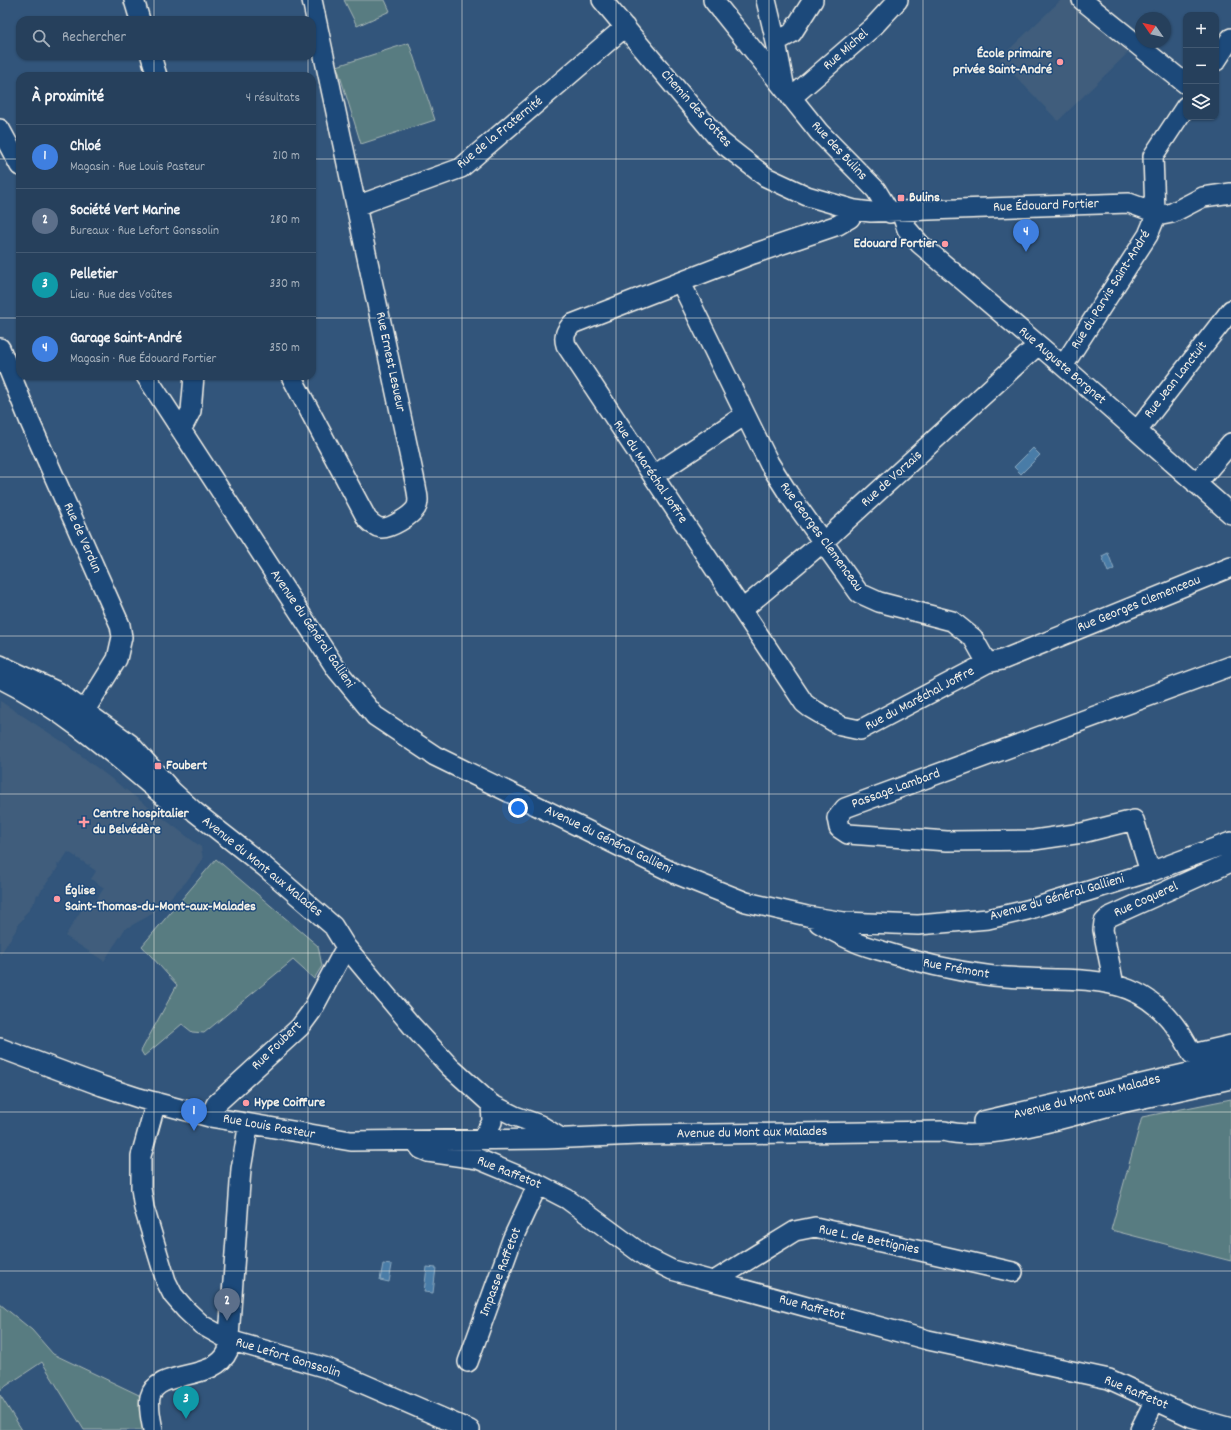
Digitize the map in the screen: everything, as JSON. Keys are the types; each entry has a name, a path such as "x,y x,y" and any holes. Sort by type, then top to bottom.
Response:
{"street":[{"path":"134,0 139,16"},
{"name":"Rue Ernest Lesueur","path":"312,0 315,16"},
{"name":"Chemin des Cottes","path":"602,0 721,142 766,177 807,196 855,210"},
{"name":"Rue des Bulins","path":"713,0 764,65 820,132 895,212"},
{"name":"Rue des Bulins","path":"766,0 788,94"},
{"path":"764,65 775,50 776,42 792,33 813,0"},
{"name":"Rue Michel","path":"788,94 873,27 898,0"},
{"path":"1082,0 1183,82"},
{"name":"Rue Ernest Lesueur","path":"293,380 361,511 367,519 373,525 384,528 409,516 416,508 418,501 416,486 316,19"},
{"name":"Rue de la Fraternité","path":"356,206 461,168 625,27"},
{"path":"1219,56 1231,38"},
{"path":"152,60 156,72"},
{"name":"Rue du Parvis Saint-André","path":"1063,366 1148,235 1153,223 1155,212 1153,156 1183,111"},
{"path":"0,129 16,159"},
{"name":"Rue Édouard Fortier","path":"855,210 895,212 1129,203 1162,215 1172,213 1203,197 1231,193"},
{"name":"Rue du Maréchal Joffre","path":"855,210 850,218 838,225 753,254 572,324 564,339 566,345 804,703 849,729 860,730 987,664"},
{"name":"Rue Auguste Borgnet","path":"895,212 920,244 1063,366 1231,514"},
{"name":"Rue Georges Clemenceau","path":"681,283 769,463 859,593 879,602 952,621 973,638 987,664 1002,660 1231,567"},
{"name":"Rue Jean Lanctuit","path":"1137,431 1231,310"},
{"name":"Rue de Vorzais","path":"742,609 823,542 1038,345"},
{"name":"Rue de Verdun","path":"0,348 30,422 120,625 122,637 118,659 80,717"},
{"name":"Avenue du Général Gallieni","path":"149,380 337,670 375,716 435,756 676,874 746,902 807,916 844,922 933,924 988,919 1034,908 1150,872 1231,842"},
{"path":"181,430 191,411 194,380"},
{"path":"653,476 745,415"},
{"path":"1196,484 1231,443"},
{"name":"Avenue du Mont aux Malades","path":"0,665 58,692 80,717 226,852 326,935 346,947"},
{"name":"Passage Lambard","path":"1150,872 1134,820 1082,833 1034,840 947,841 848,834 839,828 837,818 845,808 1231,666"},
{"name":"Avenue du Mont aux Malades","path":"0,678 80,717 130,744 172,791 195,812 304,900 333,926 346,947 434,1050 492,1109 526,1139 638,1134 944,1131 958,1134 1016,1128 1231,1079"},
{"name":"Rue Coquerel","path":"1114,985 1103,930 1104,922 1109,917 1231,862"},
{"name":"Rue Frémont","path":"807,916 852,941 920,963 987,976 1088,981 1114,985"},
{"name":"Rue Foubert","path":"210,1117 216,1104 300,1027 311,1012 346,947"},
{"path":"1114,985 1134,991 1153,1002 1168,1014 1179,1028 1192,1054 1231,1045"},
{"name":"Rue Louis Pasteur","path":"0,1048 102,1086 210,1117 351,1141 526,1139"},
{"name":"Avenue du Mont aux Malades","path":"944,1131 957,1124 1002,1118 1231,1063"},
{"path":"153,1430 149,1410 150,1395 159,1384 167,1380 216,1367 225,1359 228,1351 229,1340 202,1325 186,1310 174,1295 161,1267 144,1208 141,1188 142,1156 156,1102"},
{"path":"482,1139 492,1122 492,1109"},
{"name":"Avenue du Mont aux Malades","path":"492,1109 540,1125 561,1138"},
{"name":"Rue Lefort Gonssolin","path":"247,1134 241,1169 229,1340 327,1368 470,1430"},
{"name":"Rue Raffetot","path":"415,1141 421,1149 428,1152 478,1159 538,1184 567,1199 646,1257 672,1270 928,1340 1109,1379 1190,1417 1231,1428"},
{"name":"Impasse Raffetot","path":"468,1362 512,1240 538,1184"},
{"name":"Rue L. de Bettignies","path":"714,1281 795,1231 815,1227 1013,1272"},
{"path":"1140,1430 1155,1400"}],"shaded area":[{"name":"École primaire privée Saint-André","path":"1061,0 1071,0 1132,49 1058,121 999,59"},
{"path":"1033,448 1040,455 1021,474 1014,467"},
{"path":"1108,553 1114,569 1108,572 1102,556"},
{"name":"Centre hospitalier du Belvédère","path":"0,701 66,744 201,847 203,859 186,882 167,901 147,917 125,929 104,961 65,936 87,901 96,900 104,888 91,879 96,871 89,866 91,864 88,865 77,858 77,855 76,857 68,852 59,865 57,864 58,867 55,872 53,871 54,873 48,879 49,880 44,885 45,886 43,889 41,889 42,890 39,895 37,894 35,902 32,902 33,903 30,908 29,907 29,910 23,916 24,918 18,924 18,927 0,955"},
{"path":"383,1264 392,1265 389,1282 380,1280"},
{"path":"427,1267 436,1268 433,1293 424,1292"}],"green space":[{"path":"344,0 385,0 390,11 357,26"},
{"path":"409,43 435,120 361,144 337,66"},
{"path":"216,859 318,946 322,966 314,979 293,960 204,1033 192,1032 182,1024 144,1056 141,1051 177,985 142,946"},
{"path":"1231,1099 1231,1261 1111,1230 1142,1117"},
{"path":"0,1304 32,1330 53,1354 139,1395 148,1430 84,1430 42,1362 0,1390"},
{"path":"0,1395 22,1430 0,1430"}],"place":[{"name":"École primaire privée Saint-André","path":"1060,62"},
{"name":"Bulins","path":"901,198"},
{"name":"Edouard Fortier","path":"945,244"},
{"name":"Garage Saint-André","path":"1026,252"},
{"name":"Foubert","path":"158,766"},
{"name":"Centre hospitalier du Belvédère","path":"84,822"},
{"name":"Église Saint-Thomas-du-Mont-aux-Malades","path":"57,899"},
{"name":"Hype Coiffure","path":"246,1103"},
{"name":"Chloé","path":"194,1131"},
{"name":"Société Vert Marine","path":"227,1321"},
{"name":"Pelletier","path":"186,1419"}]}
